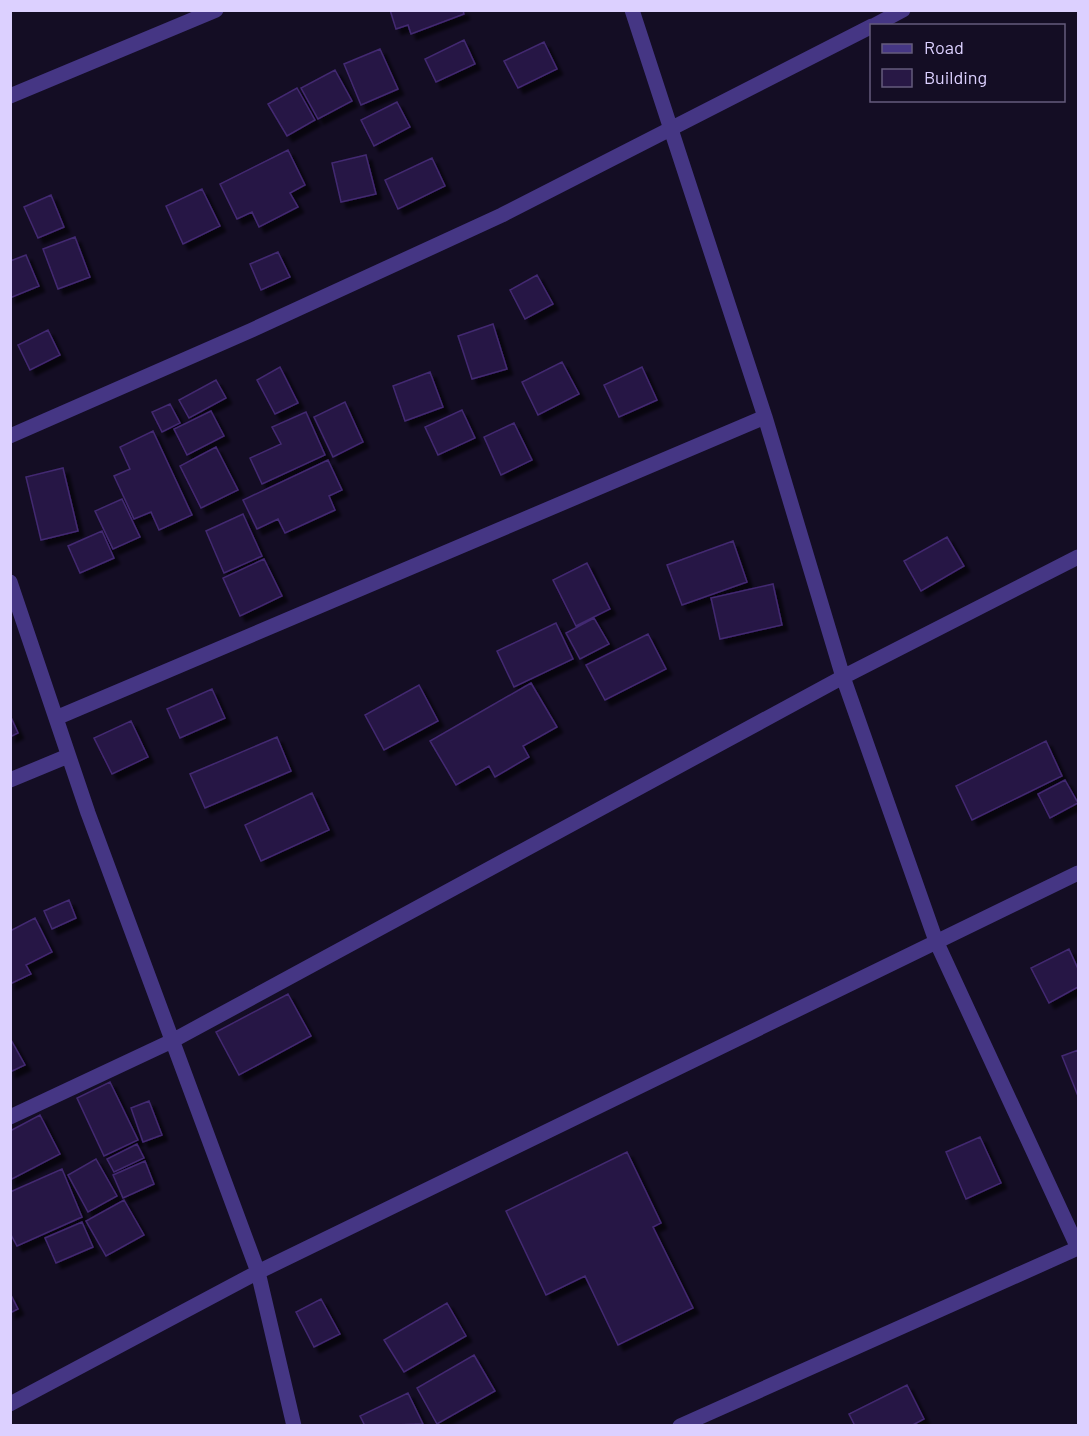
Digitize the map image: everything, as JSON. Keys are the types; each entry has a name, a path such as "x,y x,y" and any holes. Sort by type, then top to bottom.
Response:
{"street":[{"path":"10,96 216,10"},
{"path":"632,10 765,417 843,677 936,941 1078,1248 680,1425"},
{"path":"876,24 903,10"},
{"path":"10,436 252,330 502,215 870,27"},
{"path":"56,718 765,417"},
{"path":"10,1117 172,1041 843,677 1078,557"},
{"path":"10,582 68,756 258,1272 294,1425"},
{"path":"10,780 68,756"},
{"path":"10,1404 258,1272 1078,873"}],"building":[{"path":"390,10 463,10 464,14 411,34 408,25 396,29"},
{"path":"464,40 475,64 436,82 425,59"},
{"path":"544,42 557,69 518,88 504,61"},
{"path":"380,49 398,89 361,105 344,64"},
{"path":"335,70 352,101 318,119 301,88"},
{"path":"297,88 315,120 287,136 268,104"},
{"path":"397,102 410,127 374,146 361,120"},
{"path":"288,150 305,185 290,193 298,207 259,227 252,212 237,219 220,184"},
{"path":"366,155 376,194 341,202 332,163"},
{"path":"432,158 445,186 398,209 385,180"},
{"path":"202,189 220,226 183,244 166,206"},
{"path":"51,195 64,227 38,238 24,207"},
{"path":"75,237 90,277 58,289 43,249"},
{"path":"278,252 290,277 261,290 250,264"},
{"path":"26,255 39,286 10,298 10,261"},
{"path":"537,275 553,304 525,319 510,290"},
{"path":"493,324 507,369 472,379 458,336"},
{"path":"48,330 60,355 30,370 18,345"},
{"path":"562,362 579,394 538,415 522,382"},
{"path":"280,367 298,403 275,414 257,380"},
{"path":"642,367 657,400 619,417 604,385"},
{"path":"430,372 443,407 405,421 393,386"},
{"path":"216,380 226,398 189,418 179,400"},
{"path":"345,402 363,442 333,457 314,417"},
{"path":"170,404 180,423 162,432 152,412"},
{"path":"462,410 475,438 438,455 425,427"},
{"path":"211,411 224,436 187,455 174,429"},
{"path":"306,412 325,455 262,484 250,458 281,444 272,427"},
{"path":"514,423 532,460 501,475 484,437"},
{"path":"153,431 192,515 159,530 151,512 134,519 114,476 130,469 120,447"},
{"path":"216,447 238,490 201,508 180,466"},
{"path":"328,460 342,490 329,496 335,510 285,533 278,519 257,529 243,500"},
{"path":"63,468 78,531 41,540 26,477"},
{"path":"122,499 140,537 113,549 95,511"},
{"path":"243,514 262,556 224,573 206,531"},
{"path":"102,531 114,558 80,573 68,546"},
{"path":"947,537 964,566 921,591 904,561"},
{"path":"733,541 747,582 682,605 667,565"},
{"path":"264,559 282,596 240,616 223,578"},
{"path":"587,563 610,609 576,626 553,580"},
{"path":"773,584 782,625 720,639 711,598"},
{"path":"594,618 609,644 580,659 566,633"},
{"path":"556,623 573,659 514,687 497,651"},
{"path":"648,634 666,669 605,700 586,665"},
{"path":"531,683 557,727 523,746 529,757 495,777 489,766 456,785 430,741"},
{"path":"419,685 438,721 384,750 365,715"},
{"path":"212,689 225,718 180,738 167,709"},
{"path":"10,715 18,733 10,737"},
{"path":"131,721 148,757 112,774 94,738"},
{"path":"277,737 291,771 205,808 190,774"},
{"path":"1046,741 1062,776 972,820 956,786"},
{"path":"1065,780 1078,803 1050,818 1038,794"},
{"path":"312,793 329,830 261,861 245,825"},
{"path":"69,900 76,918 52,929 44,911"},
{"path":"35,918 52,952 26,965 31,974 10,984 10,931"},
{"path":"1069,949 1078,969 1078,987 1049,1003 1031,968"},
{"path":"288,994 311,1036 239,1075 216,1032"},
{"path":"10,1038 25,1065 10,1072"},
{"path":"1078,1050 1078,1096 1062,1056"},
{"path":"110,1082 138,1140 104,1156 77,1098"},
{"path":"149,1101 162,1135 143,1142 131,1108"},
{"path":"40,1115 60,1154 10,1180 10,1131"},
{"path":"980,1137 1001,1183 966,1199 946,1152"},
{"path":"137,1144 144,1158 114,1172 107,1159"},
{"path":"627,1152 661,1223 653,1227 693,1308 618,1345 585,1276 546,1295 506,1211"},
{"path":"96,1159 117,1196 88,1212 68,1175"},
{"path":"145,1161 154,1184 123,1198 113,1175"},
{"path":"62,1169 82,1217 17,1246 10,1233 10,1192"},
{"path":"124,1200 144,1235 106,1256 86,1221"},
{"path":"82,1222 93,1247 56,1263 45,1238"},
{"path":"10,1293 18,1309 10,1313"},
{"path":"321,1299 340,1334 314,1347 296,1312"},
{"path":"447,1303 466,1336 404,1372 384,1340"},
{"path":"474,1355 495,1391 437,1424 417,1388"},
{"path":"907,1385 924,1419 911,1426 855,1426 849,1414"},
{"path":"408,1393 423,1424 365,1426 360,1416"}]}
